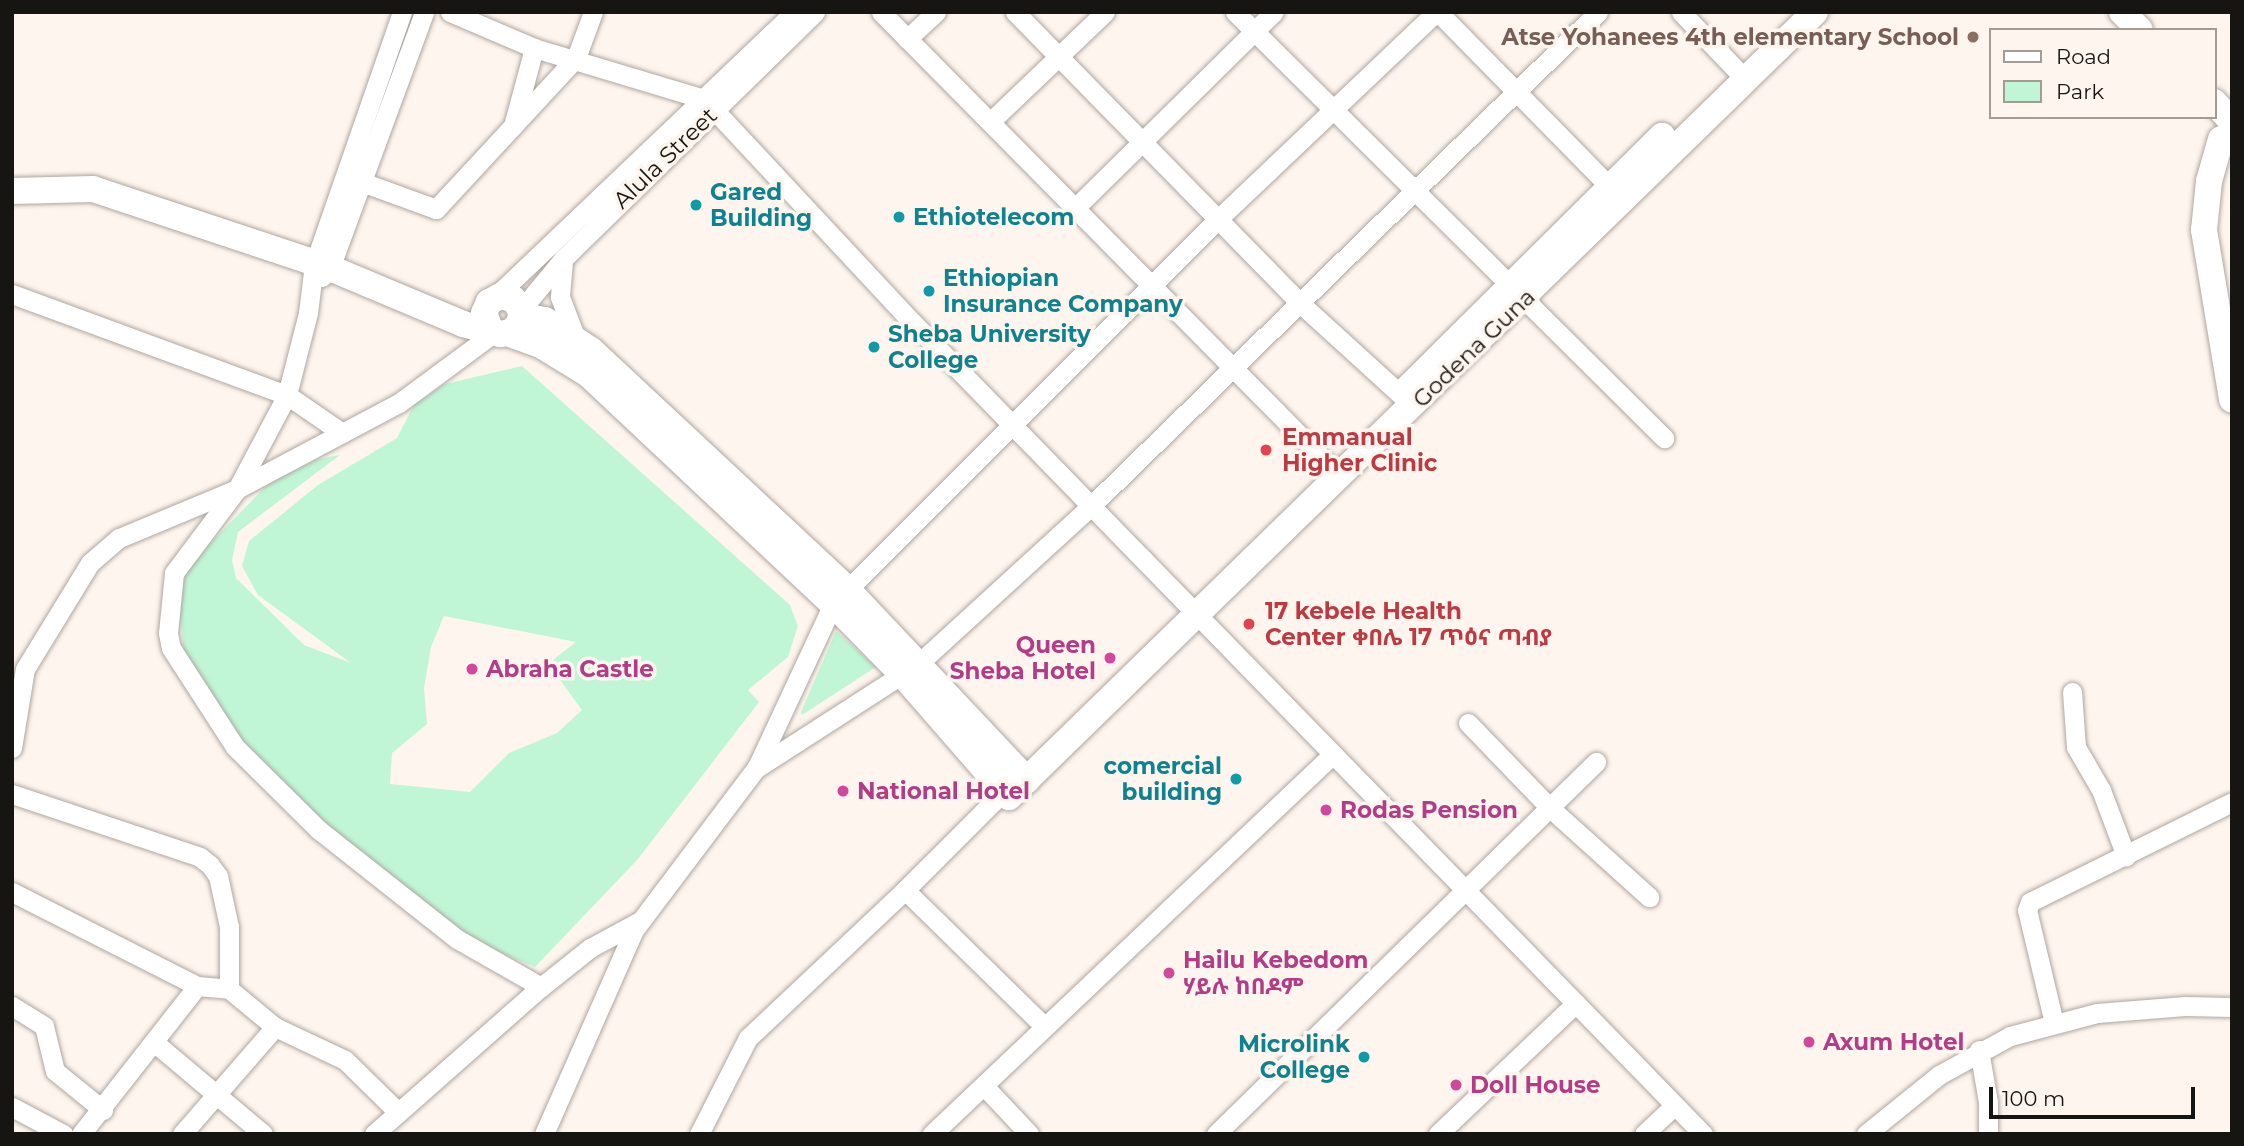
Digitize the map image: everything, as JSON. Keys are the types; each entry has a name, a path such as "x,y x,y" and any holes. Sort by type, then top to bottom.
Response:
{"main road":[{"name":"Godena Guna","path":"1010,788 1739,73 1793,12"},
{"name":"Godena Guna","path":"1739,73 1815,12"},
{"path":"2122,12 2138,28"},
{"path":"2216,107 2224,133 2207,196 2204,239 2232,400"},
{"path":"12,179 77,175 103,179 444,304 467,307 491,300"},
{"path":"12,191 93,188 324,261 463,324 507,324 545,320 575,336 759,523"},
{"path":"491,300 484,313 507,324 588,374 840,596 910,669 1010,788"}],"street":[{"path":"324,261 401,12"},
{"path":"424,12 359,181 308,293 308,313 287,395 237,489 187,552 174,573 167,609 171,648 234,747 319,830 457,939 541,987"},
{"path":"450,12 534,48 576,58 709,105 1012,425 1703,1134"},
{"path":"359,181 436,209 512,131 576,58 593,12"},
{"name":"Alula Street","path":"19,668 90,564 118,538 237,489 398,403 507,324 563,259 794,12"},
{"name":"Alula Street","path":"491,300 816,12"},
{"path":"881,12 1333,469"},
{"path":"907,39 936,12"},
{"path":"1015,12 1301,304 1407,401"},
{"path":"990,122 1105,12"},
{"path":"1235,12 1664,438"},
{"path":"1075,208 1273,12"},
{"path":"544,1134 619,959 641,920 757,767 840,596 1219,218 1437,12 1518,90 1616,192"},
{"path":"757,767 910,669 1091,506 1598,12"},
{"path":"1681,12 1739,73"},
{"path":"512,131 534,48"},
{"path":"563,259 560,297 575,336"},
{"path":"12,295 287,395 342,433"},
{"path":"12,748 19,668"},
{"path":"2072,692 2076,747 2101,790 2126,856"},
{"path":"1468,723 1549,807 1649,897"},
{"path":"932,1134 1333,754"},
{"path":"1216,1134 1464,888 1596,762"},
{"path":"699,1134 748,1038 1010,788"},
{"path":"12,794 200,857 210,865 218,876 229,927 229,989"},
{"path":"2054,1023 2028,905 2232,802"},
{"path":"905,890 1044,1026"},
{"path":"12,892 197,985 229,989 275,1027 345,1060 398,1112"},
{"path":"374,1134 541,987 590,948 641,920"},
{"path":"81,1134 103,1111 197,985"},
{"path":"1438,1134 1576,1003"},
{"path":"12,1006 44,1026 55,1071 103,1111"},
{"path":"1866,1134 1898,1104 1979,1050 2054,1023 2137,1009 2232,1007"},
{"path":"182,1134 218,1097 275,1027"},
{"path":"155,1043 263,1134"},
{"path":"1979,1050 1988,1134"},
{"path":"984,1086 1030,1134"},
{"path":"1644,1134 1675,1105"},
{"path":"12,1107 64,1134"}],"green space":[{"path":"522,366 790,605 798,626 788,657 748,690 759,702 638,859 535,967 484,946 429,908 314,815 228,726 184,652 177,591 196,558 269,483 318,459 340,455 238,532 232,560 236,578 304,645 351,663 258,595 242,566 249,541 318,485 397,438 414,405 445,384","holes":["444,616 576,642 553,660 560,680 582,710 557,733 509,753 470,792 390,784 392,753 427,724 424,688 431,647"]},
{"path":"836,631 876,667 802,715 801,712"}],"place":[{"name":"Atse Yohanees 4th elementary School","path":"1973,37"},
{"name":"Gared Building","path":"696,205"},
{"name":"Ethiotelecom","path":"899,217"},
{"name":"Ethiopian Insurance Company","path":"929,291"},
{"name":"Sheba University College","path":"874,347"},
{"name":"Emmanual Higher Clinic","path":"1266,450"},
{"name":"17 kebele Health Center ቀበሌ 17 ጥዕና ጣብያ","path":"1249,624"},
{"name":"Queen Sheba Hotel","path":"1110,658"},
{"name":"Abraha Castle","path":"472,669"},
{"name":"comercial building","path":"1236,779"},
{"name":"National Hotel","path":"843,791"},
{"name":"Rodas Pension","path":"1326,810"},
{"name":"Hailu Kebedom ሃይሉ ከበዶም","path":"1169,973"},
{"name":"Axum Hotel","path":"1809,1042"},
{"name":"Microlink College","path":"1364,1057"},
{"name":"Doll House","path":"1456,1085"}]}
